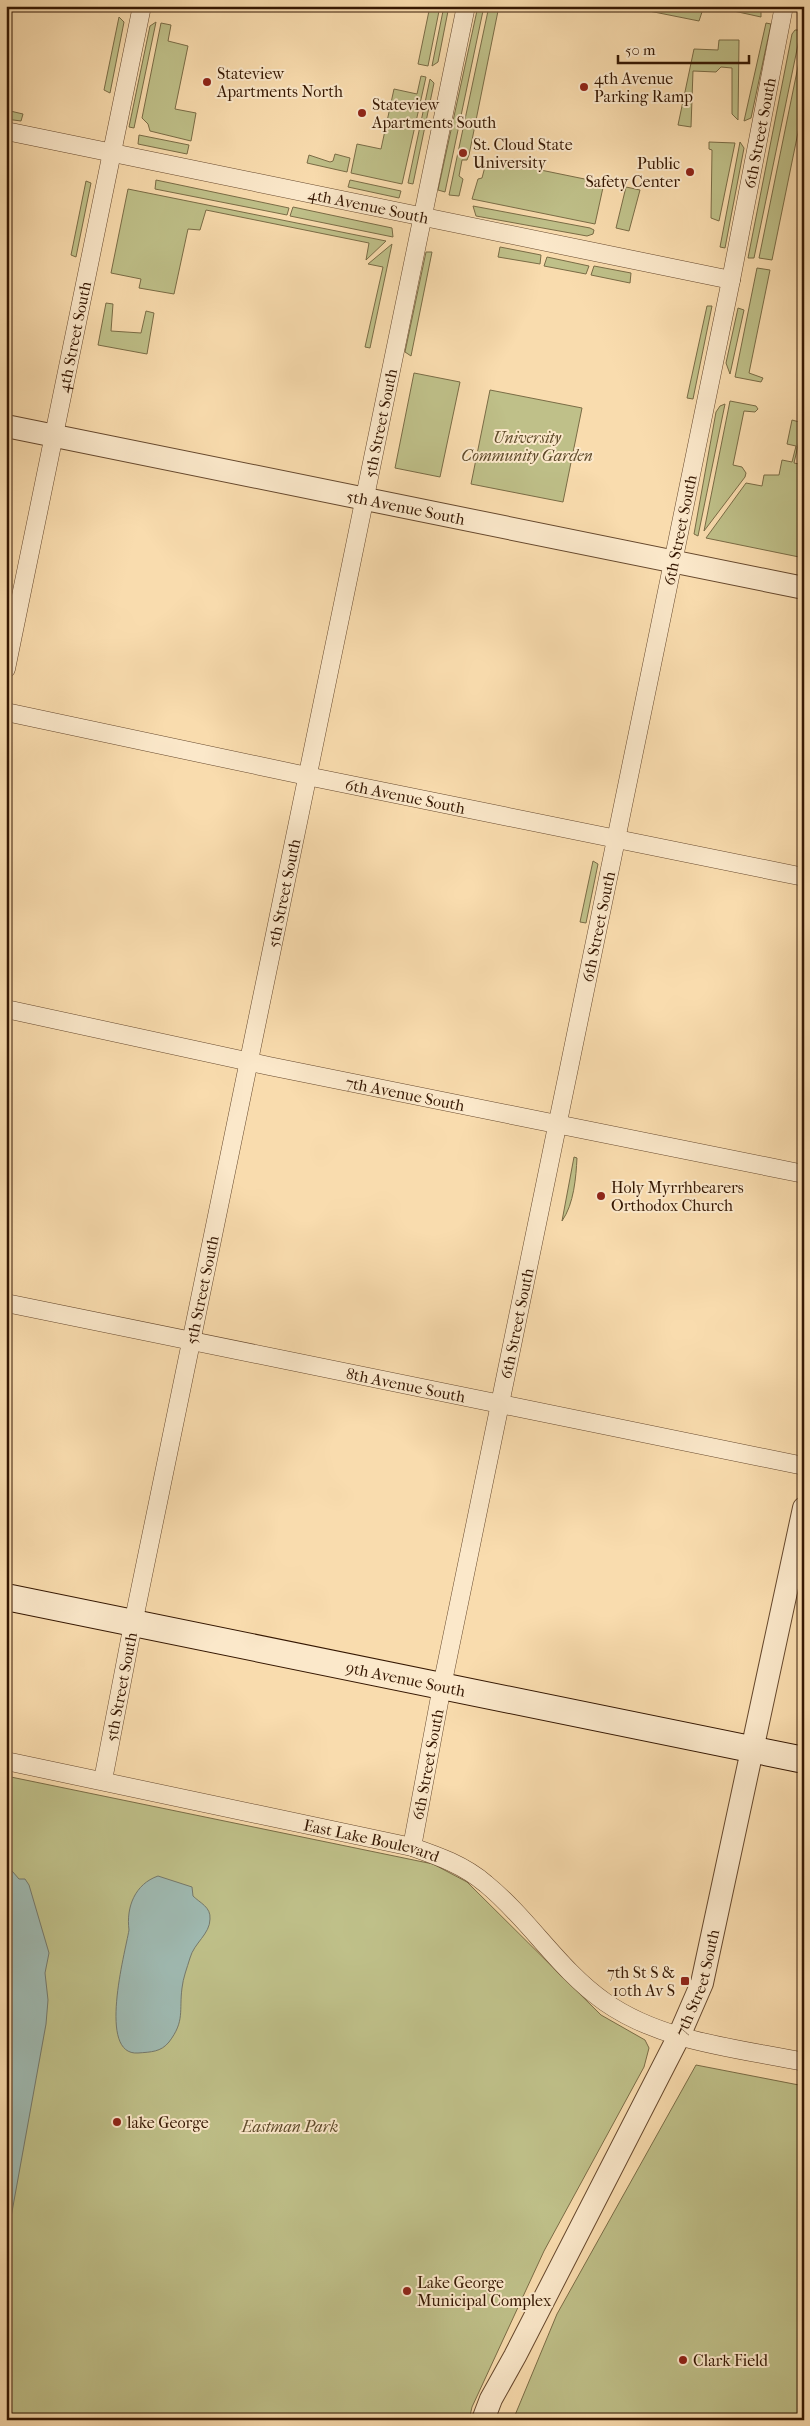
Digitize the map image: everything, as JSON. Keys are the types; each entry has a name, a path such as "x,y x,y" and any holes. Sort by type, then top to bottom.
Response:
{"main road":[{"name":"9th Avenue South","path":"6,1597 804,1760"}],"street":[{"name":"4th Street South","path":"6,669 142,6"},
{"name":"5th Street South","path":"103,1780 248,1061 466,6"},
{"name":"6th Street South","path":"412,1847 442,1686 731,280 784,6"},
{"name":"4th Avenue South","path":"6,131 731,280"},
{"name":"5th Avenue South","path":"6,426 804,588"},
{"name":"6th Avenue South","path":"6,712 616,840 804,877"},
{"name":"7th Avenue South","path":"6,1009 248,1061 804,1174"},
{"name":"8th Avenue South","path":"6,1302 804,1466"},
{"name":"7th Street South","path":"483,2420 491,2399 515,2356 679,2036 702,1983 754,1750 804,1508"},
{"name":"East Lake Boulevard","path":"6,1761 103,1780 412,1847 445,1858 487,1884 586,1986 605,2002 658,2030 804,2062"}],"green space":[{"path":"430,6 440,6 428,66 418,64"},
{"path":"444,6 449,6 438,62 432,66"},
{"path":"478,6 484,6 445,192 438,190"},
{"path":"489,6 499,6 469,155 467,160 462,160 459,176 463,179 459,196 449,195"},
{"path":"624,6 688,6 703,9 699,21"},
{"path":"711,6 761,7 761,17"},
{"path":"119,17 124,22 110,93 104,90"},
{"path":"156,22 134,128 129,127 150,26"},
{"path":"161,23 171,25 168,41 188,46 175,109 196,113 191,141 150,131 148,124 142,118"},
{"path":"766,23 771,24 751,118 744,121"},
{"path":"795,30 801,30 754,258 748,258 792,34"},
{"path":"804,37 804,103 772,260 759,258"},
{"path":"719,40 739,40 738,120 732,114 732,68 721,67 716,72 693,71 691,127 678,125 694,49 718,50"},
{"path":"421,76 426,77 402,184 351,173 357,144 381,149 394,89 417,94"},
{"path":"430,79 434,83 413,184 408,183"},
{"path":"6,110 23,114 21,121 6,119"},
{"path":"139,135 189,145 187,154 138,144"},
{"path":"709,142 735,143 719,221 711,218 712,150 709,149"},
{"path":"740,142 744,148 725,248 720,247"},
{"path":"335,154 350,158 347,172 307,163 309,155 330,162 333,161"},
{"path":"487,159 604,183 595,224 472,199 478,179 482,178"},
{"path":"156,180 289,208 287,215 155,189"},
{"path":"350,180 401,191 399,198 348,187"},
{"path":"86,181 91,183 76,257 71,255"},
{"path":"626,187 640,190 629,231 616,228"},
{"path":"128,189 386,241 366,260 369,243 206,210 200,230 188,229 174,294 139,288 141,279 111,273"},
{"path":"473,206 594,230 593,234 587,236 476,216"},
{"path":"293,207 392,228 393,237 290,216"},
{"path":"392,244 370,348 365,347 383,267 368,264"},
{"path":"500,247 541,255 540,264 498,257"},
{"path":"426,252 432,252 411,356 405,352"},
{"path":"547,257 589,266 586,274 544,266"},
{"path":"594,266 631,273 630,283 591,275"},
{"path":"757,268 770,270 749,373 763,378 761,382 735,377"},
{"path":"106,303 113,304 111,331 141,333 146,311 154,313 147,354 98,345"},
{"path":"707,306 712,306 693,399 687,398"},
{"path":"738,308 744,310 730,374 726,363"},
{"name":"University Community Garden","path":"414,373 460,382 440,477 395,468"},
{"name":"University Community Garden","path":"490,390 582,408 563,502 471,484"},
{"path":"730,401 756,406 758,409 755,412 744,411 733,465 742,467 746,473 745,477 704,531"},
{"path":"725,404 698,536 694,534 716,412 720,406"},
{"path":"792,420 803,423 794,463 804,465 804,558 706,538 746,483 762,486 764,475 779,475 782,460 792,462 796,446 787,444"},
{"path":"593,861 598,864 586,923 580,922"},
{"path":"574,1157 577,1158 574,1190 562,1221"},
{"name":"Eastman Park","path":"6,1776 433,1864 467,1882 601,2015 645,2040 649,2048 644,2067 544,2251 472,2407 469,2420 6,2420"},
{"name":"Clark Field","path":"696,2065 804,2086 804,2420 513,2420 557,2314"}],"water":[{"path":"6,1864 19,1879 25,1879 29,1885 49,1953 45,1973 48,2000 46,2024 6,2245"},
{"path":"158,1876 192,1887 193,1896 207,1908 210,1919 205,1934 192,1953 186,1969 183,1980 179,2022 174,2035 159,2050 138,2053 126,2050 119,2038 116,2021 119,1980 129,1930 129,1913 134,1897 143,1885"}],"place":[{"name":"Stateview Apartments North","path":"207,82"},
{"name":"4th Avenue Parking Ramp","path":"584,87"},
{"name":"Stateview Apartments South","path":"362,113"},
{"name":"St. Cloud State University","path":"463,153"},
{"name":"Public Safety Center","path":"690,172"},
{"name":"Holy Myrrhbearers Orthodox Church","path":"601,1196"},
{"name":"7th St S & 10th Av S","path":"685,1981"},
{"name":"lake George","path":"117,2122"},
{"name":"Lake George Municipal Complex","path":"407,2291"},
{"name":"Clark Field","path":"683,2360"}]}
